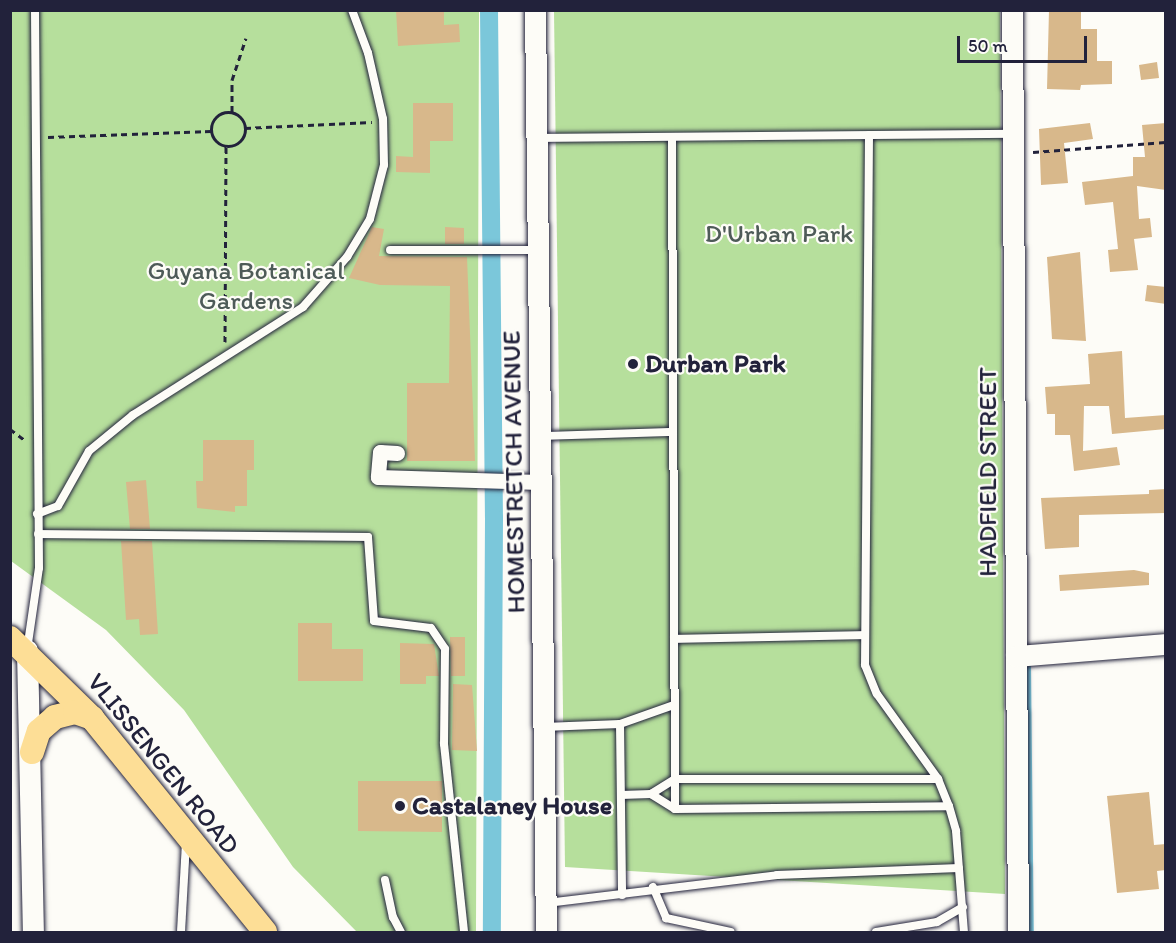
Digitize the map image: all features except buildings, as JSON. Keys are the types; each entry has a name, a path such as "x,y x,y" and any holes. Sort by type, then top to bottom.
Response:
{"main road":[{"name":"HOMESTRETCH AVENUE","path":"535,10 546,933"},
{"name":"HADFIELD STREET","path":"1012,10 1018,933"},
{"path":"23,639 32,752 33,933"},
{"name":"VLISSENGEN ROAD","path":"23,639 92,718 186,839 265,933"},
{"path":"1017,656 1166,644"},
{"path":"32,752 39,731 55,717 75,712 92,718"}],"street":[{"path":"397,453 380,452 378,477 540,482"}],"lane":[{"path":"23,639 38,588 35,10"},
{"path":"37,514 58,506 89,451 134,415 303,307 347,257 370,219 384,165 382,122 368,53 352,10"},
{"path":"537,138 869,135 1013,144"},
{"path":"869,135 865,635 868,679 938,780 949,806 959,868 964,933"},
{"path":"672,137 675,809"},
{"path":"390,250 481,252 539,250"},
{"path":"540,436 673,432"},
{"path":"38,534 368,537 374,621 431,628 445,649 444,744 464,933"},
{"path":"674,639 865,635"},
{"path":"544,727 620,723 674,705"},
{"path":"620,723 622,895"},
{"path":"621,795 651,794 675,779 938,780"},
{"path":"651,794 675,809 949,806"},
{"path":"181,933 186,839"},
{"path":"545,904 622,895 653,887 777,875 959,868"},
{"path":"385,880 393,917 401,933"},
{"path":"653,887 666,918 731,933"},
{"path":"876,933 937,921 963,907"}],"path":[{"path":"245,128 232,112 232,80 246,38"},
{"path":"232,112 216,116 211,131 216,141 226,146 237,143 245,128"},
{"path":"245,128 382,122"},
{"path":"36,138 211,131"},
{"path":"1013,144 1166,142"},
{"path":"225,356 226,146"},
{"path":"10,429 37,450"}],"green space":[{"name":"Guyana Botanical Gardens","path":"11,11 479,11 476,932 357,932 293,867 184,710 106,630 11,561"},
{"name":"D'Urban Park","path":"554,11 1000,11 1005,894 565,867"}],"waterway":[{"path":"489,10 494,518 492,932"},
{"path":"1028,666 1031,932"}],"place":[{"name":"Durban Park","path":"633,364"},
{"name":"Castalaney House","path":"400,806"}]}
